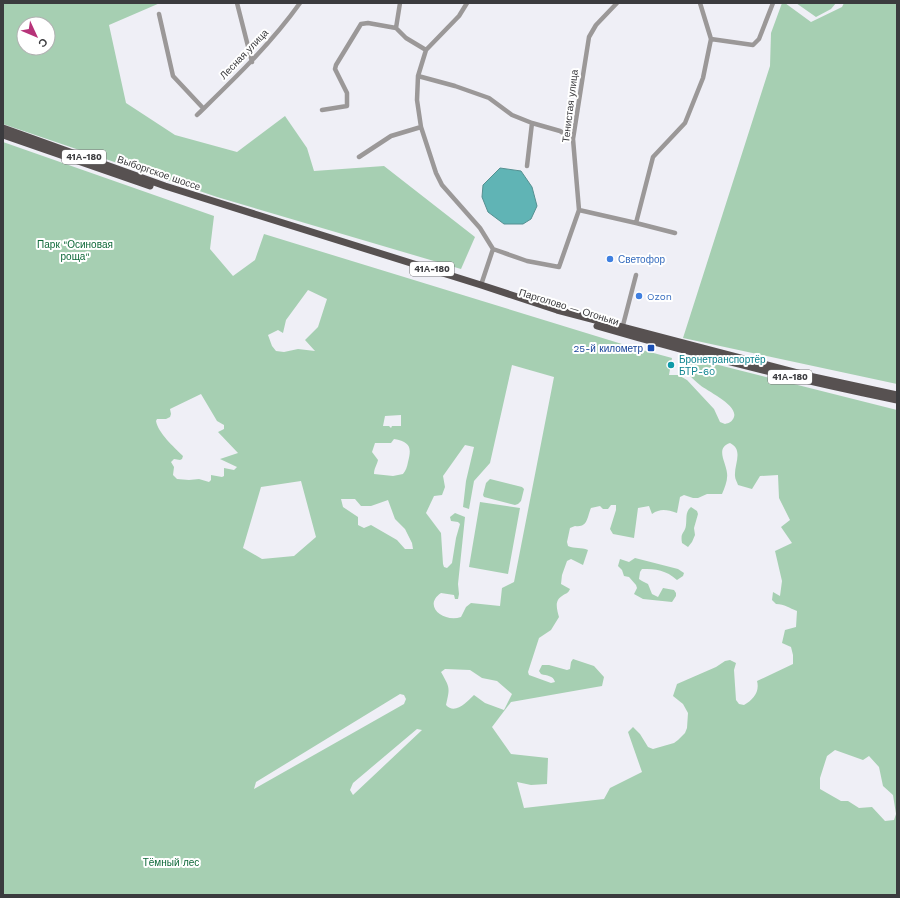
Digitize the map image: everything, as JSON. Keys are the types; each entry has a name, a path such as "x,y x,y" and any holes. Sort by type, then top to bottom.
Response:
{"main road":[{"name":"Выборгское шоссе","path":"3,128 241,212"},
{"name":"Выборгское шоссе","path":"3,135 162,190 241,212"},
{"name":"Парголово — Огоньки","path":"241,212 481,285 684,350 801,379 897,400"},
{"name":"Парголово — Огоньки","path":"241,212 556,314 809,376 897,395"}],"street":[{"path":"237,3 252,62"},
{"name":"Лесная улица","path":"197,114 252,62 300,3"},
{"path":"396,28 400,3"},
{"path":"467,3 459,16 426,50 418,76 417,100 421,127 436,173 442,185 480,228 493,249 527,261 559,268 579,210 675,233"},
{"name":"Тенистая улица","path":"579,210 573,139 589,37 596,25 616,3"},
{"path":"636,223 653,158 685,123 704,78 710,39 700,3"},
{"path":"710,39 753,46 759,39 773,3"},
{"path":"160,14 173,76 203,108"},
{"path":"322,110 347,106 348,93 335,69 361,24 368,22 396,28 406,38 426,50"},
{"path":"418,76 455,86 489,98 512,115 532,123 560,131 573,139"},
{"path":"527,166 532,123"},
{"path":"359,157 391,136 421,127"},
{"path":"481,285 493,249"},
{"path":"622,331 636,275"}],"green space":[{"path":"3,3 160,3 109,25 126,103 175,135 237,152 285,116 307,148 314,171 384,166 475,237 461,269 217,197 3,124"},
{"path":"782,3 785,3 811,22 842,7 844,3 897,3 897,384 683,338 770,66 771,33"},
{"path":"796,3 836,3 831,9 816,17"},
{"path":"3,142 214,216 210,249 233,276 255,260 264,234 672,358 669,375 678,375 687,380 714,409 720,422 725,424 732,420 734,417 734,412 727,403 700,385 689,375 684,363 691,358 897,410 897,895 3,895","holes":["308,290 327,299 318,327 305,340 315,351 298,349 284,352 276,351 272,346 268,335 278,330 283,333 286,320","512,365 554,377 514,582 502,588 500,606 471,603 466,607 461,617 448,618 434,608 434,603 436,598 441,593 454,595 455,599 458,599 458,584 465,517 455,513 450,517 451,521 458,522 460,524 452,563 447,568 444,567 443,564 441,533 426,513 434,496 442,495 445,487 443,476 465,445 474,447 466,481 463,507 469,509 474,481 490,463","201,394 217,421 224,425 224,429 218,432 238,453 220,459 237,467 234,470 224,468 224,476 211,475 211,480 209,482 199,479 177,479 173,475 174,467 171,462 174,459 180,460 183,456 163,435 157,426 156,421 157,419 166,419 170,417 170,409","401,415 401,426 392,426 391,428 389,426 383,426 385,416","394,439 404,442 410,449 405,471 403,474 393,476 374,474 378,460 372,452 375,443 391,443","730,443 737,449 735,476 738,485 752,489 760,476 778,475 779,498 790,520 781,527 792,543 775,551 782,581 780,596 773,592 772,600 776,604 784,605 797,611 796,627 785,630 782,643 791,647 793,664 757,681 757,692 750,701 744,705 739,704 736,700 734,670 736,663 730,660 677,684 673,696 683,704 688,713 687,728 685,733 678,740 674,743 653,749 648,747 640,734 633,727 628,732 642,772 610,788 604,799 524,808 517,782 531,785 547,784 548,758 511,754 492,727 511,702 602,686 604,677 594,666 573,659 570,669 567,670 549,665 542,665 539,671 541,674 551,677 555,682 551,683 529,675 528,672 539,638 551,630 559,617 557,605 559,598 568,593 570,589 561,584 562,575 567,561 571,559 583,565 588,550 568,546 567,542 570,528 585,524 591,508 600,506 603,509 608,509 611,505 616,505 616,510 610,529 613,534 634,538 638,508 649,506 652,514 664,510 677,513 680,497 684,495 698,498 707,494 722,494 727,476 722,456 723,448","301,481 316,537 294,556 262,559 243,548 261,487","341,499 355,499 361,506 371,506 388,500 395,519 405,529 412,543 413,549 405,549 397,540 371,525 364,528 358,525 358,517 343,507","445,669 470,670 482,678 497,681 512,694 504,710 485,703 474,695 461,706 453,709 446,705 449,691 441,672","400,694 404,695 406,699 404,704 254,789 256,782","417,729 422,730 353,795 350,790 353,783","835,750 863,760 869,756 879,767 883,786 893,795 896,814 894,820 885,821 872,807 859,808 848,801 841,801 820,789 820,778 827,756"]},
{"path":"490,479 522,487 524,489 521,501 515,505 484,497 483,495 486,483"},
{"path":"480,502 520,508 508,574 469,567"},
{"path":"691,507 697,511 698,514 694,528 695,535 688,547 682,543 682,534 685,528 687,513"},
{"path":"635,558 678,569 684,573 683,576 677,580 669,574 652,569 642,569 640,572 639,579 648,584 652,594 658,597 663,588 674,590 676,596 672,602 643,599 634,594 637,588 636,585 629,577 624,576 622,570 618,566 620,559 629,562"}],"water":[{"path":"500,168 521,171 532,187 537,206 531,219 523,224 504,224 488,212 482,197 483,185"}],"place":[{"name":"Светофор","path":"610,259"},
{"name":"Ozon","path":"639,296"},
{"name":"25-й километр","path":"651,348"},
{"name":"Бронетранспортёр БТР-60","path":"671,365"}],"park label":[{"name":"Парк \"Осиновая роща\"","path":"75,250"},
{"name":"Тёмный лес","path":"171,862"}]}
